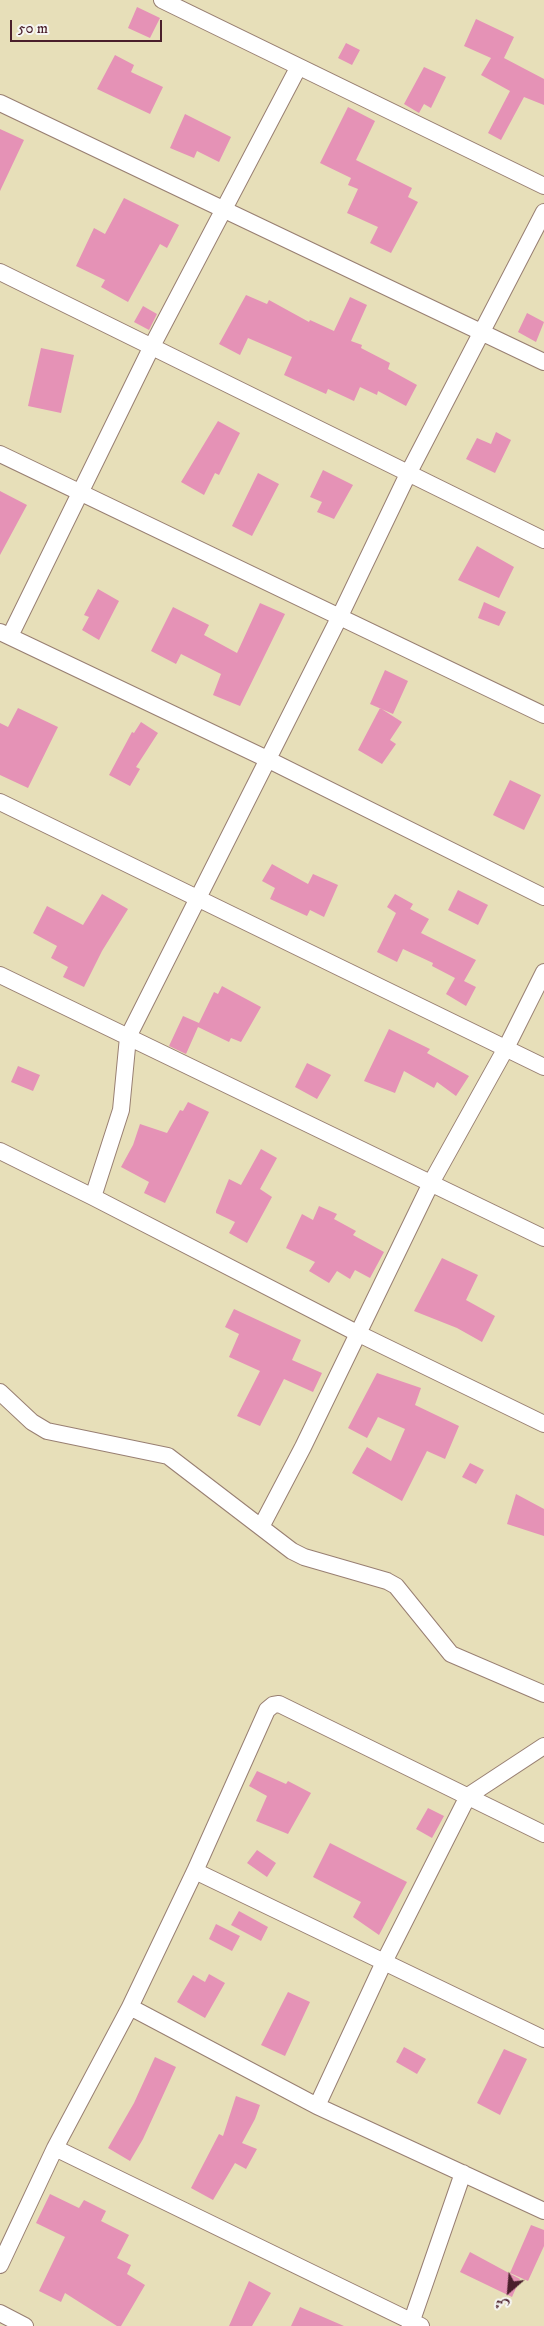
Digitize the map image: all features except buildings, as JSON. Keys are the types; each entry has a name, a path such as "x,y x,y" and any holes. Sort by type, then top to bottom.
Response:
{"street":[{"path":"162,0 298,68 544,186"},
{"path":"298,68 152,346 80,492 5,634 267,759 544,897"},
{"path":"0,103 544,362"},
{"path":"93,1196 121,1110 128,1037 408,474 544,212"},
{"path":"0,272 544,540"},
{"path":"0,454 338,618 544,715"},
{"path":"0,802 544,1067"},
{"path":"261,1527 303,1447 431,1183 506,1048 544,972"},
{"path":"0,976 544,1238"},
{"path":"0,1151 93,1196 357,1333 544,1424"},
{"path":"0,1392 32,1422 47,1431 168,1456 292,1551 304,1557 387,1581 396,1586 451,1654 544,1694"},
{"path":"0,2265 55,2148 130,2007 195,1870 267,1710 273,1704 279,1704 544,1834"},
{"path":"317,2106 384,1962 468,1796 544,1746"},
{"path":"195,1870 544,2039"},
{"path":"130,2007 317,2106 544,2211"},
{"path":"55,2148 414,2324 463,2173"},
{"path":"0,2314 25,2326"}]}
